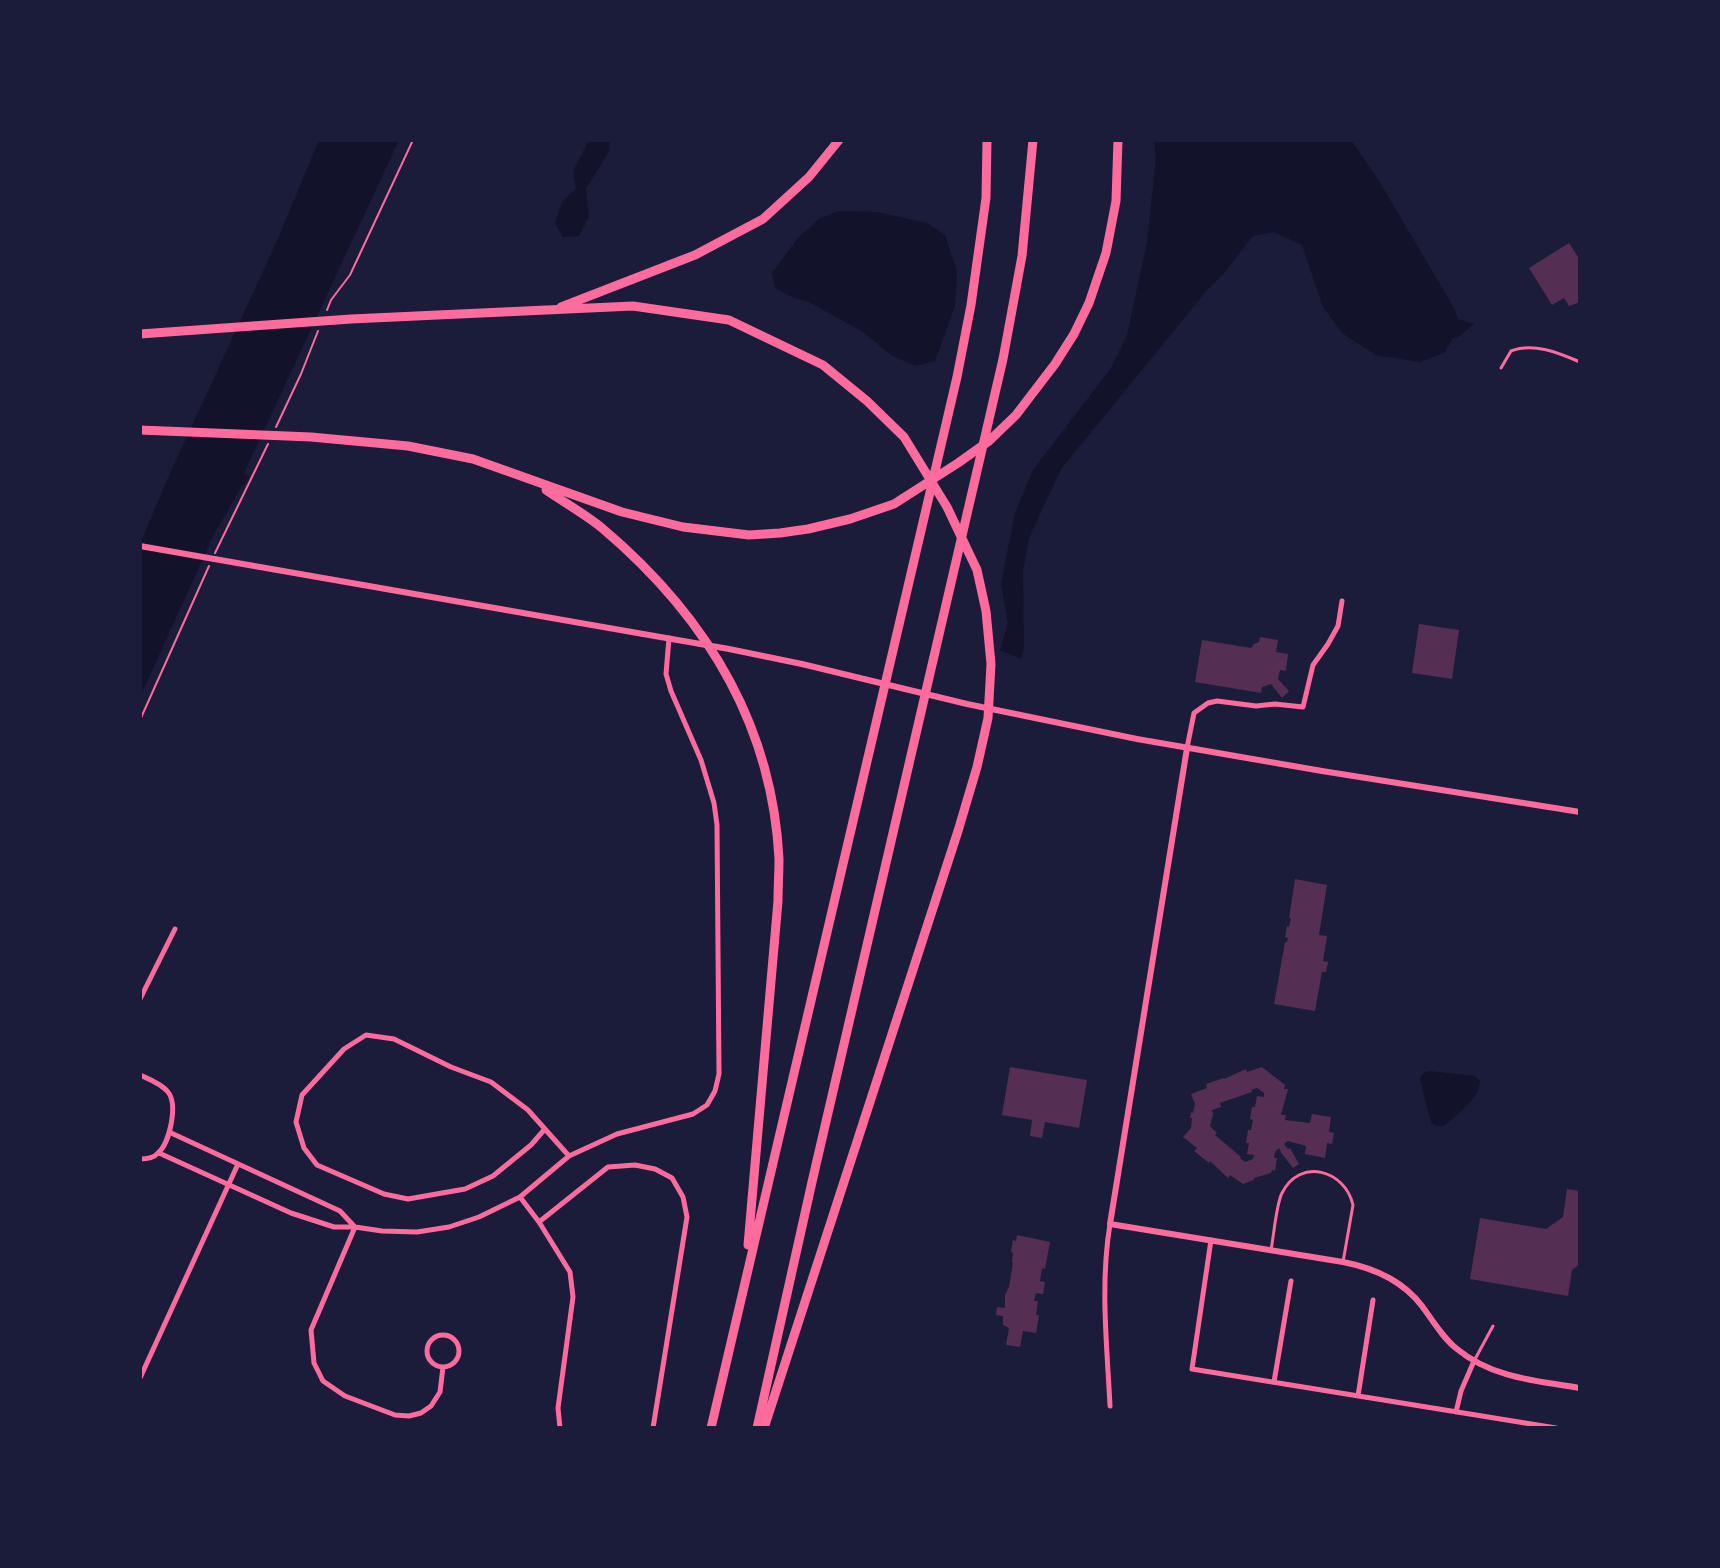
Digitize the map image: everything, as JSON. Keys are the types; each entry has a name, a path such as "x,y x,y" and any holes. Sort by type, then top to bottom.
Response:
{"highway":[{"path":"554,309 695,255 763,219 809,177 839,140"},
{"path":"711,1428 957,377 986,198 987,140"},
{"path":"757,1428 1001,367 1022,256 1033,140"},
{"path":"142,430 311,437 408,446 473,459 622,512 683,527 749,535 808,529 850,519 894,504 989,441 1016,415 1055,364 1089,303 1111,235 1116,201 1118,140"},
{"path":"140,334 351,319 633,306 729,320 823,365 867,401 904,437 947,507 977,570 986,611 991,664 988,718 946,871 764,1428"},
{"path":"534,482 600,526 684,609 733,685 754,731 767,779 779,859 777,917 746,1276"}],"street":[{"path":"140,546 755,654 967,704 1187,748 1580,812"},
{"path":"1110,1406 1105,1253 1194,713 1208,703 1226,701 1256,706 1275,704 1303,707 1310,672 1338,626 1342,601"},
{"path":"159,1153 291,1213 334,1227 405,1232 449,1227 479,1217 520,1197 569,1156 617,1134 693,1114 707,1105 715,1091 719,1074 717,825 701,760 666,674 669,638"},
{"path":"140,999 175,929"},
{"path":"544,1130 531,1145 493,1176 465,1189 408,1199 384,1194 317,1165 304,1148 296,1122 302,1095 344,1049 366,1035 394,1039 451,1067 491,1082 528,1110 569,1156"},
{"path":"140,1075 167,1089 172,1099 173,1114 159,1153 148,1159 140,1159"},
{"path":"169,1132 340,1211 355,1227"},
{"path":"140,1378 238,1164"},
{"path":"539,1222 608,1167 635,1165 655,1169 672,1178 683,1197 687,1217 653,1428"},
{"path":"520,1197 570,1272 573,1297 558,1408 560,1428"},
{"path":"1110,1224 1368,1268 1398,1284 1420,1303 1451,1344 1474,1361 1515,1377 1580,1388"},
{"path":"355,1227 311,1330 314,1363 323,1381 345,1396 395,1415 409,1416 431,1406 440,1392 443,1367"},
{"path":"1211,1240 1192,1369 1556,1428"},
{"path":"1274,1382 1291,1281"},
{"path":"1358,1396 1373,1300"},
{"path":"445,1335 458,1344 459,1355 453,1364 443,1367 430,1360 428,1350 431,1341 445,1335"},
{"path":"1456,1413 1461,1391 1474,1361"}],"lane":[{"path":"1501,368 1511,351 1522,347 1535,347 1580,362"},
{"path":"1271,1250 1281,1196 1289,1183 1311,1171 1323,1172 1344,1187 1353,1205 1343,1262"},
{"path":"1474,1361 1493,1326"}],"shaded area":[{"path":"319,140 399,140 244,473 249,476 214,534 140,697 140,544 277,241"},
{"path":"589,140 610,140 609,151 586,189 589,217 579,236 563,237 555,224 562,202 576,189 573,171"},
{"path":"1154,140 1351,140 1379,181 1458,319 1474,324 1453,338 1445,352 1420,362 1376,355 1342,333 1323,307 1302,245 1274,232 1253,236 1061,469 1029,538 1023,571 1024,648 1021,659 1000,650 1008,623 1001,584 1015,513 1033,470 1111,368 1127,335 1147,242 1156,158"},
{"path":"840,211 877,212 927,223 945,235 957,272 955,306 935,361 915,366 891,355 863,332 809,302 775,288 772,273 798,238 820,218"},
{"path":"1428,1071 1475,1076 1480,1081 1472,1100 1444,1126 1431,1123 1420,1079"}],"building":[{"path":"1569,243 1580,260 1580,302 1569,306 1564,298 1552,305 1529,268"},
{"path":"1419,624 1459,630 1452,679 1412,673"},
{"path":"1260,637 1278,640 1276,652 1288,654 1286,671 1280,670 1278,679 1289,691 1282,698 1271,684 1262,687 1261,693 1195,682 1202,640 1251,648"},
{"path":"1295,879 1327,885 1319,935 1327,936 1323,961 1328,962 1326,972 1322,972 1315,1011 1274,1004 1288,938 1285,937 1291,918"},
{"path":"1010,1067 1087,1080 1079,1128 1045,1122 1042,1138 1030,1136 1032,1120 1002,1115"},
{"path":"1262,1067 1285,1085 1284,1089 1288,1089 1281,1115 1286,1115 1285,1120 1310,1123 1312,1114 1331,1117 1329,1132 1334,1133 1332,1144 1327,1143 1325,1158 1305,1154 1306,1146 1288,1141 1284,1144 1299,1164 1293,1168 1279,1148 1275,1152 1275,1171 1243,1184 1230,1175 1228,1178 1194,1151 1197,1148 1183,1137 1191,1128 1191,1112 1195,1104 1191,1094 1207,1088 1206,1084 1246,1069 1247,1072","holes":["1257,1088 1264,1093 1264,1097 1257,1096 1255,1107 1252,1107 1250,1119 1253,1120 1246,1143 1249,1143 1247,1154 1254,1155 1253,1159 1245,1162 1215,1135 1217,1133 1210,1126 1212,1110 1221,1107 1220,1103"]},
{"path":"1567,1189 1580,1191 1580,1264 1572,1270 1568,1296 1470,1279 1480,1218 1546,1229 1563,1217"},
{"path":"1017,1235 1050,1242 1040,1281 1045,1282 1043,1294 1036,1293 1034,1301 1038,1301 1036,1315 1039,1315 1036,1333 1023,1331 1020,1347 1006,1345 1009,1328 1003,1325 1003,1316 996,1315 997,1307 1005,1308 1013,1263 1011,1252"}]}
